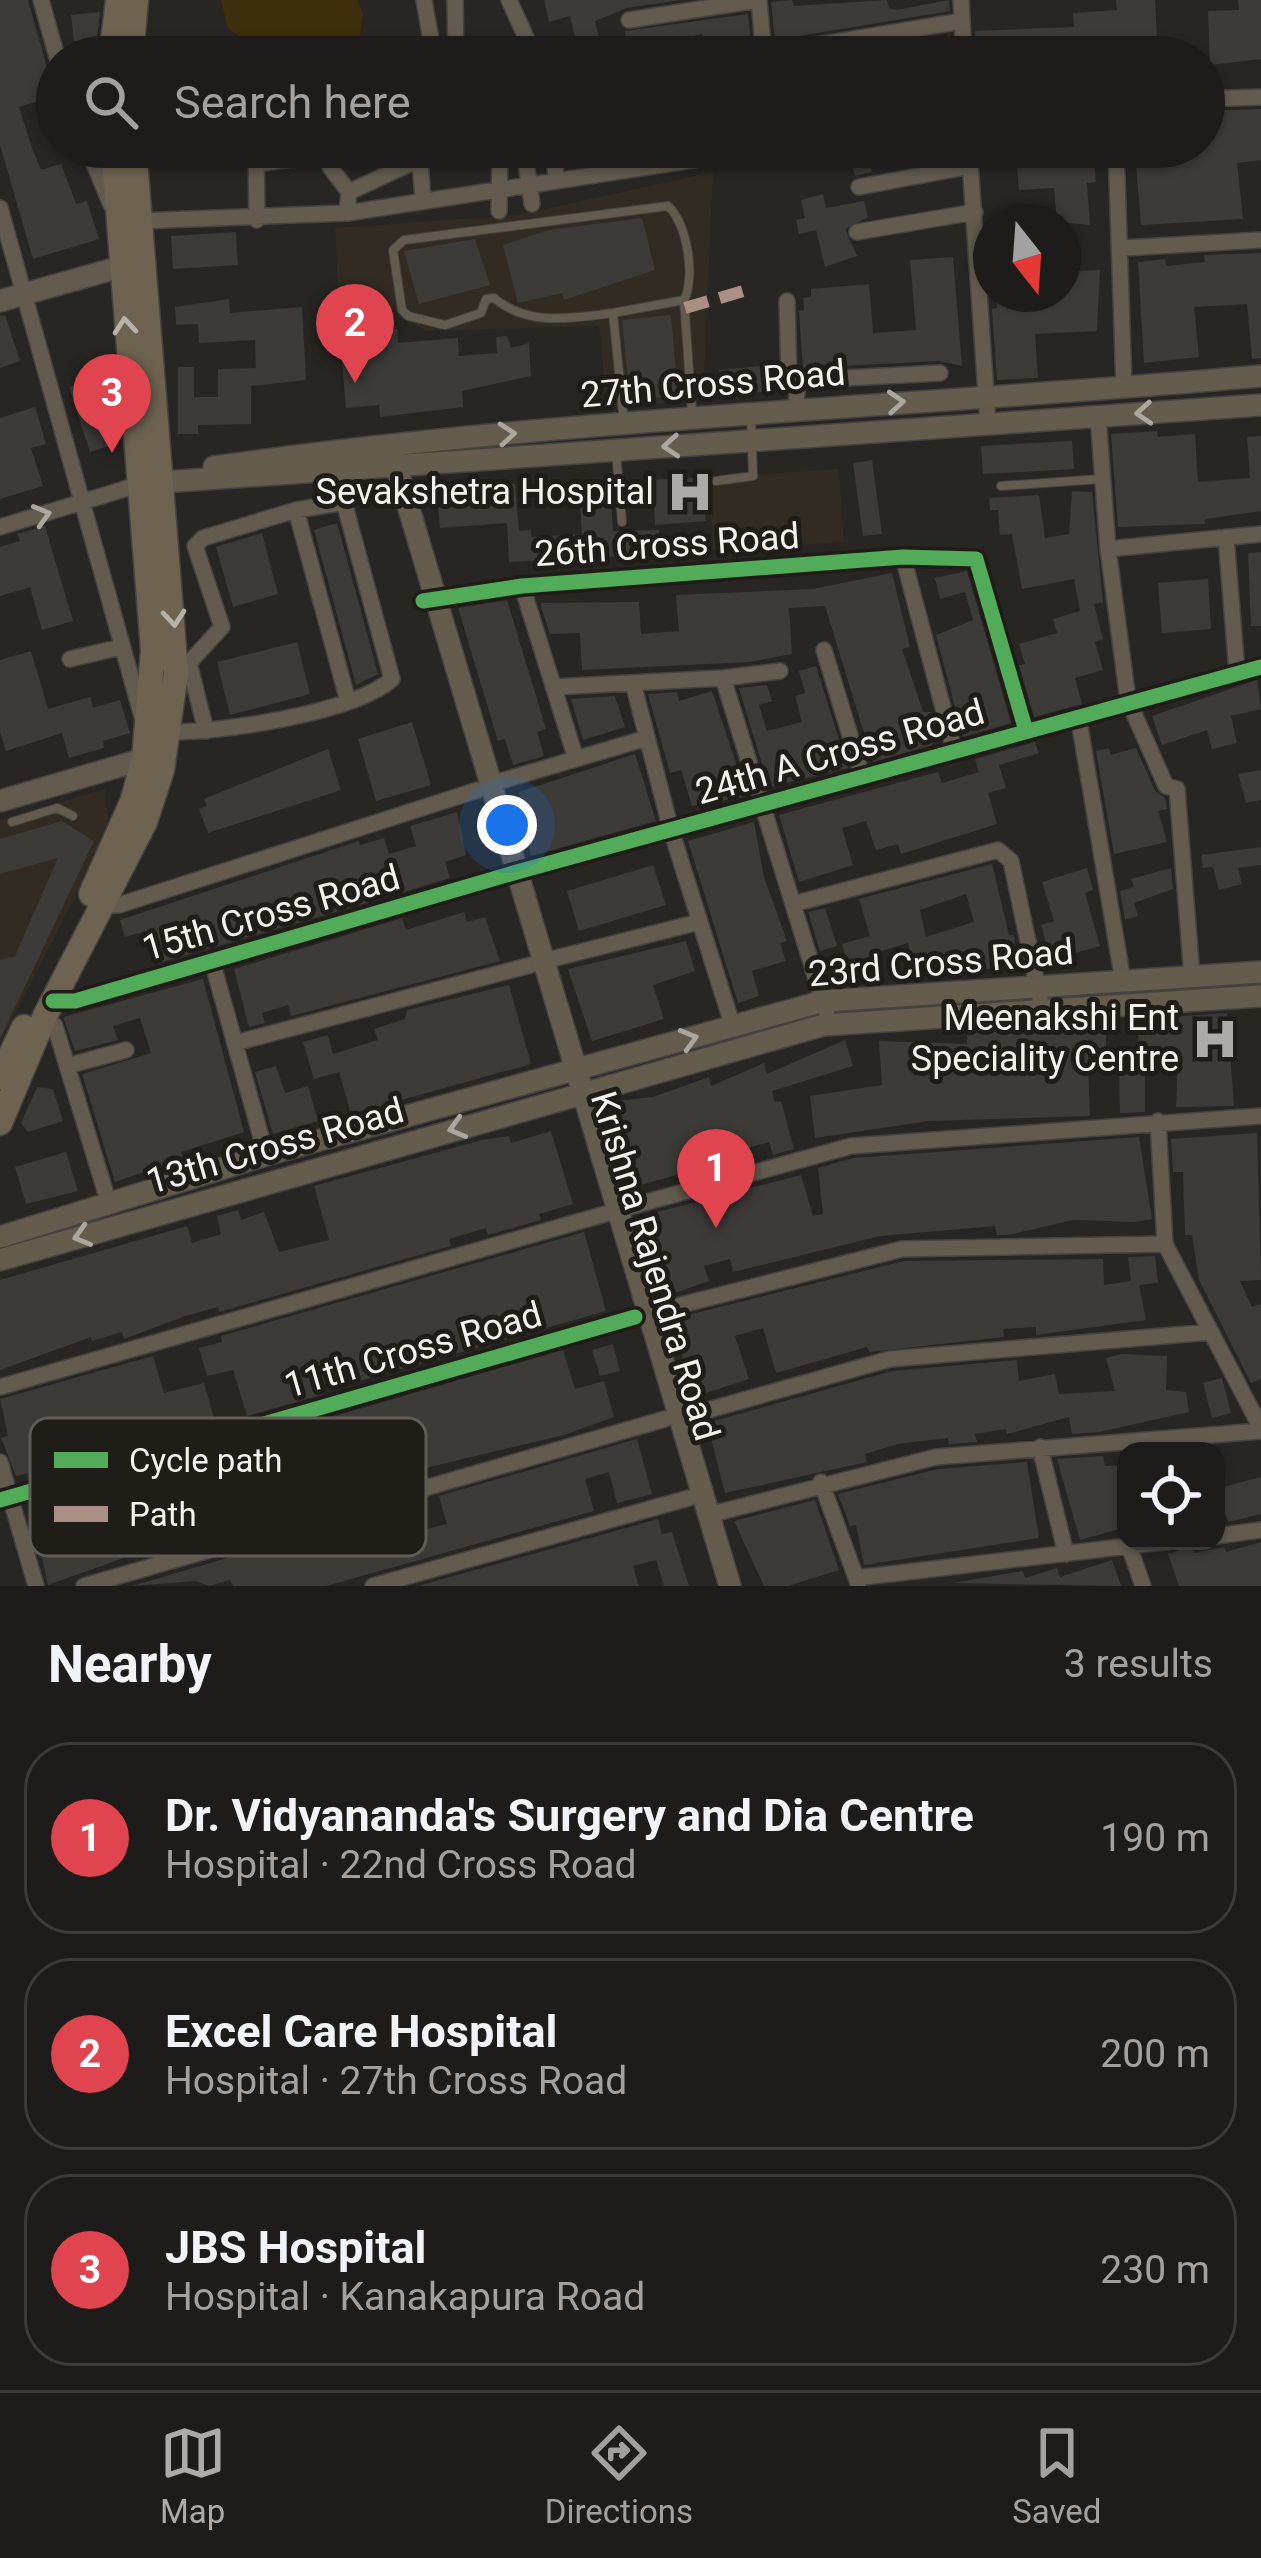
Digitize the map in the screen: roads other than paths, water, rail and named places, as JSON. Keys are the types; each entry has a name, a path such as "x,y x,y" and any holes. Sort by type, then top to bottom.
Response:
{"main road":[{"path":"114,36 118,0"},
{"path":"133,36 136,0"},
{"path":"0,1123 49,1009 145,822 162,770 153,744 158,482 128,222 117,168"},
{"path":"132,168 120,267 158,482"},
{"name":"27th Cross Road","path":"158,482 189,483 624,423 1261,376"},
{"name":"27th Cross Road","path":"387,456 616,450 1261,405"},
{"name":"Krishna Rajendra Road","path":"387,456 673,1418 689,1498 715,1586"},
{"path":"0,1077 114,844 153,744"},
{"name":"23rd Cross Road","path":"573,1083 830,1024 1041,997 1123,981 1261,972"},
{"name":"23rd Cross Road","path":"573,1083 824,1001 1261,996"},
{"name":"13th Cross Road","path":"0,1237 266,1155 573,1083"},
{"name":"13th Cross Road","path":"0,1260 573,1083"},
{"path":"673,1418 730,1586"}],"street":[{"path":"41,0 51,36"},
{"path":"424,0 430,36"},
{"path":"455,0 456,36"},
{"path":"509,0 525,36"},
{"path":"629,20 759,0 762,36"},
{"path":"962,0 963,36"},
{"path":"875,36 962,21"},
{"path":"1225,98 1261,97"},
{"path":"98,168 128,222 347,213 636,168"},
{"path":"256,168 257,220"},
{"path":"335,168 349,192 347,213"},
{"path":"349,192 395,168"},
{"path":"423,201 424,168"},
{"path":"499,211 500,168"},
{"path":"527,168 532,204"},
{"path":"555,168 556,180"},
{"path":"859,187 960,168"},
{"path":"971,168 974,204"},
{"path":"1117,168 1124,388"},
{"path":"0,208 153,744"},
{"path":"857,232 973,212"},
{"path":"1123,248 1261,240"},
{"path":"0,301 120,267"},
{"path":"787,301 789,381 781,392 789,410"},
{"path":"980,312 988,423"},
{"path":"789,381 940,373"},
{"path":"1098,416 1108,550 1128,700 1166,786 1177,790 1192,976"},
{"path":"0,527 158,482"},
{"path":"0,801 153,744 348,701 388,685 393,674 345,506 296,510 203,538 195,546 222,627 189,664 206,731"},
{"path":"296,510 348,701"},
{"path":"1108,550 1261,534"},
{"path":"1226,537 1237,672"},
{"path":"903,557 955,753"},
{"name":"26th Cross Road","path":"429,600 522,586 903,557 976,559 1026,730"},
{"path":"522,586 576,759"},
{"path":"70,659 122,647"},
{"path":"824,650 862,778"},
{"name":"24th A Cross Road","path":"511,874 1261,667"},
{"path":"554,687 780,671"},
{"path":"722,678 830,1024"},
{"path":"633,683 671,830 733,1027"},
{"path":"1078,715 1123,981"},
{"path":"100,905 119,905 647,738"},
{"path":"793,904 998,850 1011,861 1041,997"},
{"name":"15th Cross Road","path":"49,1009 511,874"},
{"path":"235,1043 699,922"},
{"path":"212,961 266,1155"},
{"path":"49,1009 109,1204"},
{"path":"67,1066 126,1050"},
{"path":"0,1387 851,1146 1261,1116"},
{"path":"708,1515 821,1482 936,1456 1261,1430 1165,1244 1158,1121"},
{"name":"11th Cross Road","path":"283,1418 642,1315 902,1250 1165,1244"},
{"path":"426,1488 890,1359 1211,1333"},
{"path":"1040,1447 1066,1554"},
{"path":"0,1462 5,1498 36,1586"},
{"path":"821,1482 857,1582 1117,1548"},
{"path":"373,1586 689,1498"},
{"path":"1225,1535 1261,1530"},
{"path":"1131,1550 1143,1586"},
{"path":"84,1586 189,1556"}],"lane":[{"path":"684,300 560,320 514,312 494,298 486,299 481,313 459,323 408,316 402,310 393,250 404,240 668,206 680,221 689,277 684,300 692,417"},
{"path":"613,313 624,423"},
{"path":"716,481 753,476 751,413"},
{"path":"616,450 622,522"},
{"path":"1001,486 1103,479"},
{"path":"25,794 31,816"},
{"path":"12,822 58,808 73,816"}],"place":[{"name":"Excel Care Hospital","path":"355,383"},
{"name":"JBS Hospital","path":"112,453"},
{"name":"Sevakshetra Hospital","path":"690,492"},
{"name":"Meenakshi Ent Speciality Centre","path":"1215,1039"},
{"name":"Dr. Vidyananda's Surgery and Dia Centre","path":"716,1228"}]}
